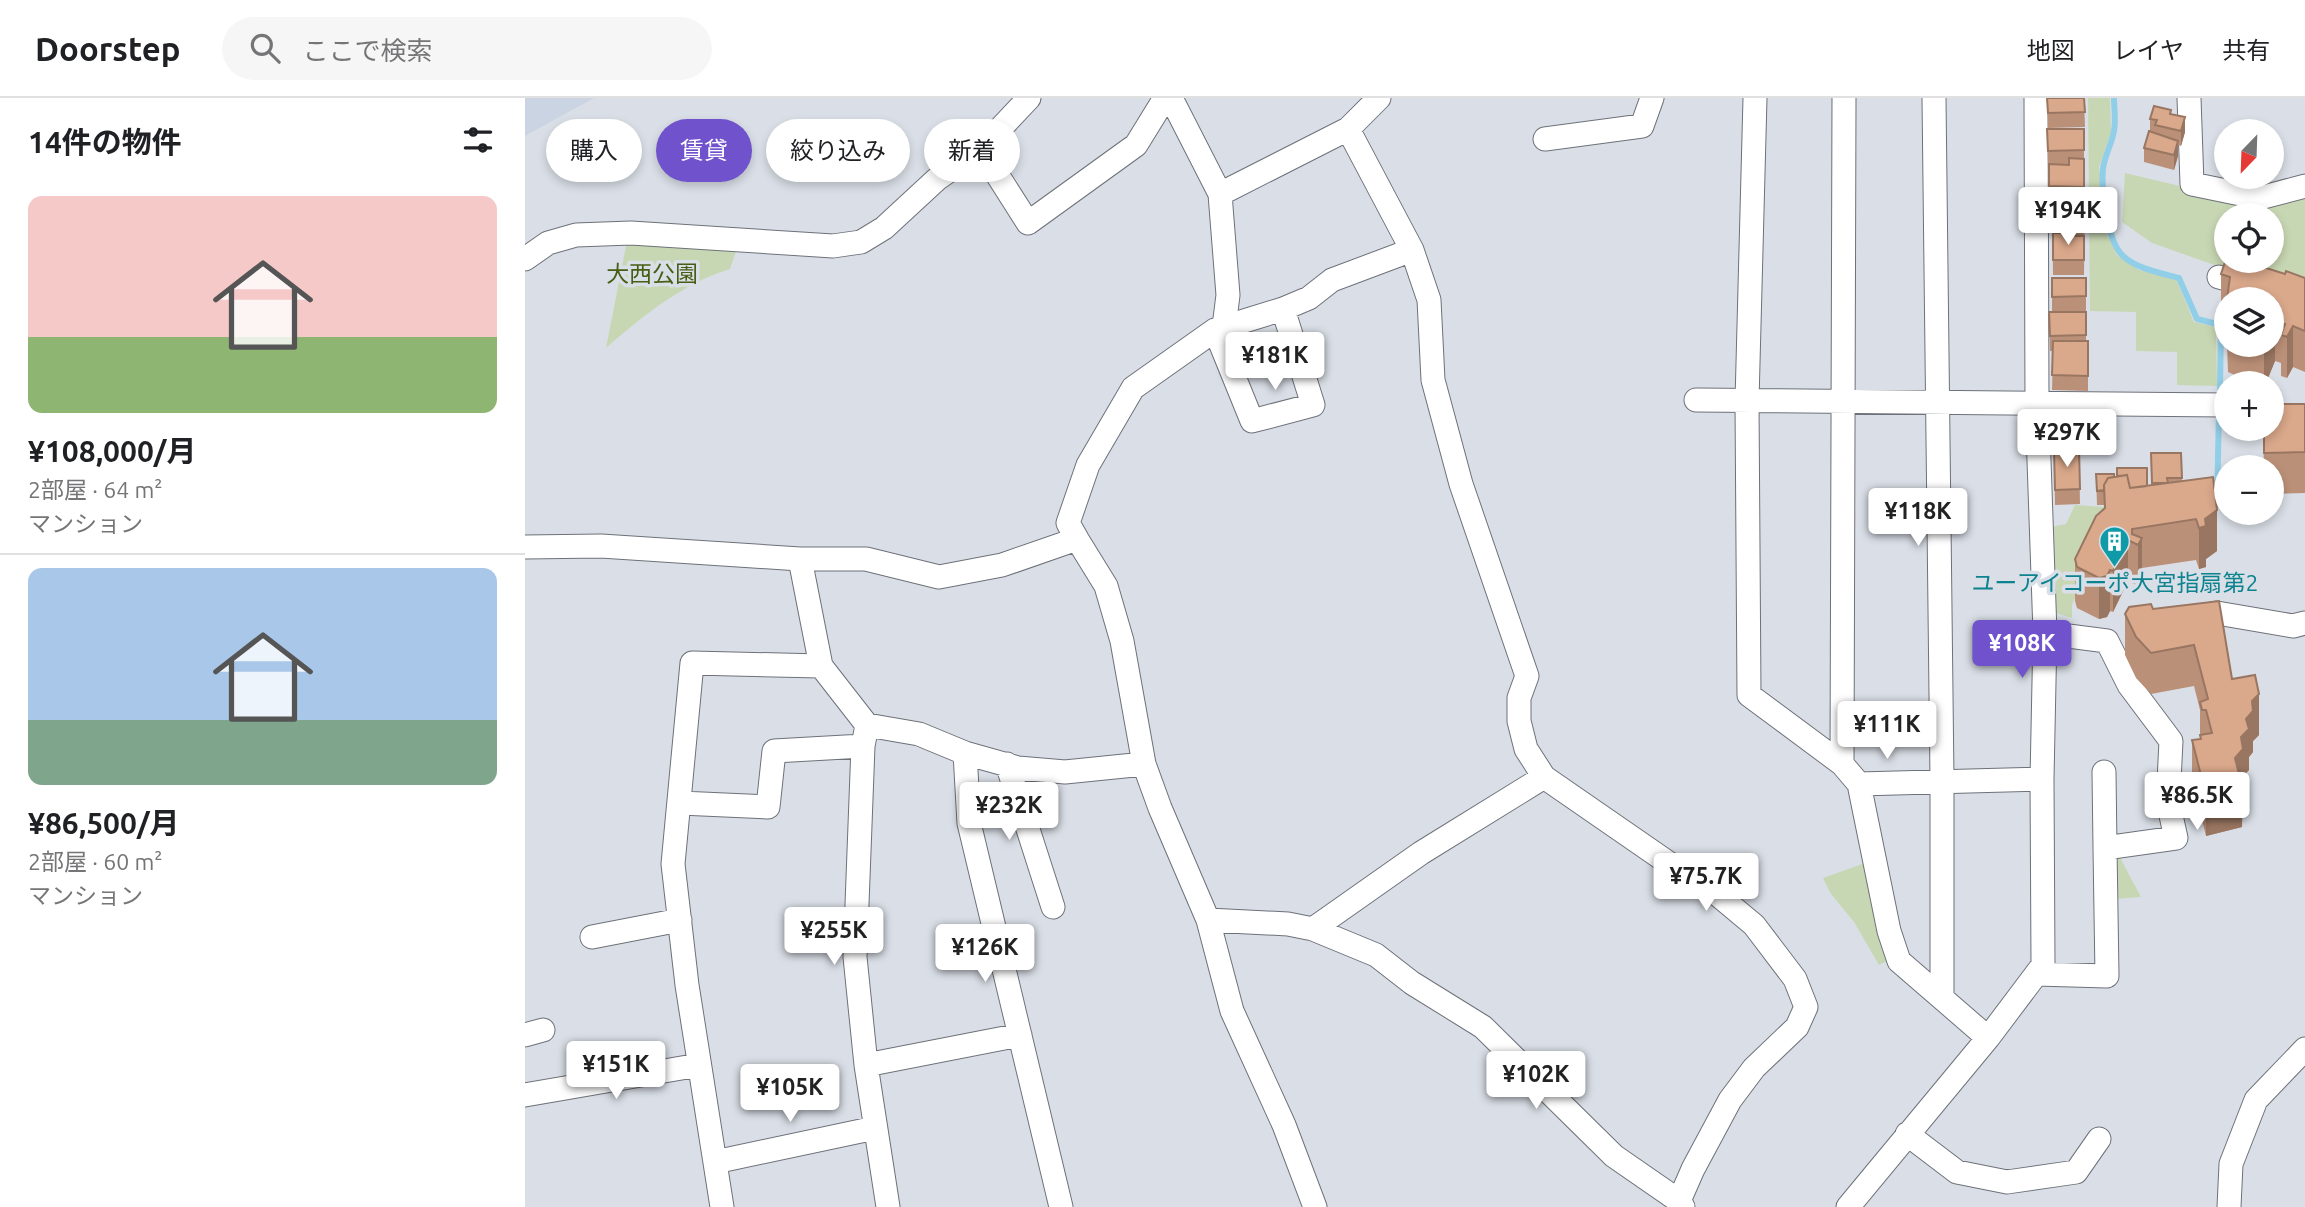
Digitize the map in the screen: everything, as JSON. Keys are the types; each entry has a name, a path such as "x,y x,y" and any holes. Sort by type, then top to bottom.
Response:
{"street":[{"path":"1010,119 1030,98"},
{"path":"1002,182 1028,223 1136,145 1165,98"},
{"path":"1171,98 1220,194 1228,295 1220,329 1252,421 1313,405 1283,309"},
{"path":"1220,194 1348,129 1379,98"},
{"path":"1545,139 1642,126 1652,98"},
{"path":"1755,98 1747,401 1749,695 1842,764 1859,784 1889,931 1899,961 1988,1038"},
{"path":"1842,764 1844,98"},
{"path":"1934,98 1939,402 1942,998"},
{"path":"1848,1207 1988,1038 2043,965 2042,779 2045,633 2037,404 2036,98"},
{"path":"2189,98 2192,184 2260,198 2305,186"},
{"path":"1208,920 1288,924 1314,929 1376,955 1412,982 1483,1027 1614,1156 1681,1204 1693,1169 1730,1100 1754,1068 1797,1027 1806,1007 1795,979 1754,925 1712,890 1543,777 1526,749 1519,721 1519,698 1527,676 1461,484 1433,380 1429,300 1412,250 1348,129"},
{"path":"525,259 548,243 576,234 631,233 834,246 861,242 884,228 934,182"},
{"path":"1315,1207 1284,1125 1232,1011 1208,920 1160,808 1145,764 1122,641 1106,586 1068,523 1088,465 1133,388 1220,329 1283,309 1309,298 1332,281 1412,250"},
{"path":"2218,277 2305,301"},
{"path":"1696,401 2214,405"},
{"path":"525,547 601,546 800,559 866,559 939,577 1002,565 1077,539"},
{"path":"800,559 821,666 865,736 855,957 866,1065 888,1207"},
{"path":"2168,625 2217,613 2293,626 2305,623"},
{"path":"2045,633 2107,641 2131,635"},
{"path":"2105,848 2176,838 2168,802 2171,741 2129,685 2107,641"},
{"path":"722,1207 699,1065 673,864 692,663 821,666"},
{"path":"680,803 768,807 774,751 865,736 919,734 965,753 1007,764 1065,772 1145,764"},
{"path":"965,753 969,823 1062,1207"},
{"path":"1007,764 1053,907"},
{"path":"2036,974 2107,976 2104,772"},
{"path":"1314,929 1421,853 1543,777"},
{"path":"1859,784 2042,779"},
{"path":"592,937 680,920"},
{"path":"866,1065 1020,1035"},
{"path":"2229,1207 2231,1164 2256,1100 2305,1049"},
{"path":"525,1095 699,1065"},
{"path":"715,1162 875,1128"},
{"path":"1907,1134 1957,1172 2007,1182 2076,1172 2099,1139"}],"shaded area":[{"path":"525,98 594,98 556,119 546,119 546,124 525,136"}],"green space":[{"path":"2088,98 2110,98 2111,132 2099,167 2107,234 2117,255 2139,270 2176,279 2194,322 2214,327 2217,371 2214,371 2214,386 2177,385 2177,352 2136,351 2136,312 2090,311"},
{"path":"2125,173 2251,203 2214,203 2214,265 2152,243 2122,222"},
{"path":"2305,191 2305,297 2284,290 2284,287 2237,273 2284,273 2284,203 2272,203"},
{"name":"大西公園","path":"627,241 738,246 730,269 680,292 649,312 606,348"},
{"path":"2075,505 2105,507 2103,531 2072,605 2072,618 2050,611 2050,527 2066,524"},
{"path":"2116,850 2141,897 2114,899"},
{"path":"1865,863 1887,961 1879,965 1854,922 1831,894 1823,878"}],"building":[{"path":"2047,98 2084,98 2085,112 2048,113"},
{"path":"2154,106 2171,110 2170,114 2185,117 2181,131 2155,125 2157,120 2150,119"},
{"path":"2047,129 2084,129 2084,150 2048,151"},
{"path":"2149,131 2178,141 2174,155 2144,148"},
{"path":"2069,158 2084,159 2084,187 2049,186 2049,164 2069,165"},
{"path":"2070,194 2085,194 2085,224 2052,224 2052,198 2070,198"},
{"path":"2053,233 2084,236 2084,260 2053,260"},
{"path":"2286,271 2305,278 2305,331 2293,326 2287,337 2284,336 2284,287 2229,287 2230,277 2221,274 2285,274"},
{"path":"2052,278 2086,278 2086,296 2052,297"},
{"path":"2049,312 2086,312 2086,335 2050,336"},
{"path":"2053,341 2088,341 2088,376 2052,375"},
{"path":"2284,404 2305,404 2305,452 2264,453 2264,441 2284,441"},
{"path":"2054,449 2079,449 2080,489 2055,490"},
{"path":"2151,453 2181,453 2182,478 2167,478 2168,483 2152,483"},
{"path":"2117,468 2147,468 2147,486 2130,488 2127,475 2117,476"},
{"path":"2096,474 2114,474 2114,477 2108,478 2104,490 2097,491"},
{"path":"2127,475 2130,488 2213,477 2214,512 2205,519 2206,526 2199,528 2196,519 2132,529 2132,534 2142,538 2138,545 2128,540 2113,571 2110,570 2107,576 2099,578 2077,567 2075,559 2096,516 2105,508 2104,485 2108,478"},
{"path":"2219,601 2232,679 2255,675 2259,694 2252,701 2253,711 2246,719 2249,729 2241,737 2243,749 2235,758 2242,786 2206,795 2192,740 2212,733 2206,710 2202,710 2200,702 2208,699 2194,645 2151,653 2136,637 2125,614 2129,607 2151,604 2153,609"}],"waterway":[{"path":"2114,98 2115,127 2104,163 2103,177 2106,215 2113,239 2123,256 2135,264 2179,278 2197,319 2221,325 2220,371"},
{"path":"2218,441 2218,455"}],"place":[{"name":"ユーアイコーポ大宮指扇第2","path":"2115,568"}]}
